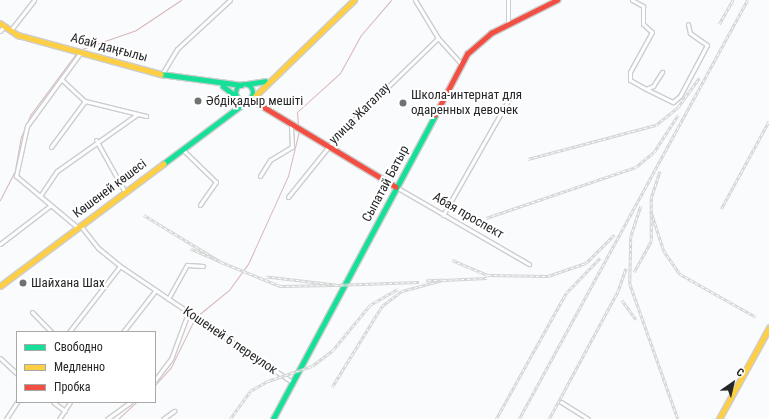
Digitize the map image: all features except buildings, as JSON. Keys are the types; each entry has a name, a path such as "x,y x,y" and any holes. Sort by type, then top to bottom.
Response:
{"main road":[{"path":"273,76 314,42 354,0"},
{"name":"Сыпатай Батыр","path":"273,419 462,64 476,42 557,0"},
{"name":"Абай даңғылы","path":"2,25 10,31 162,74 217,84 241,85 259,84 273,76"},
{"name":"Көшеней көшесі","path":"0,286 232,110 251,98 273,76"},
{"path":"217,84 236,97 251,98 291,127 327,146 396,187"},
{"path":"247,84 251,98 265,108"},
{"path":"232,110 241,85"},
{"path":"719,419 769,328"}],"street":[{"path":"10,31 34,0"},
{"path":"162,74 177,49 230,0"},
{"path":"415,0 438,38 462,64"},
{"path":"508,0 508,25"},
{"path":"632,0 643,6 643,24 652,32 630,72 630,80 672,102 680,96 707,46 690,33 688,24"},
{"path":"0,31 2,25"},
{"name":"улица Жагалау","path":"288,197 327,146 438,38"},
{"path":"81,52 61,79 85,101 136,115 146,116"},
{"path":"646,89 653,86 662,72"},
{"name":"Кошеней 6 переулок","path":"61,79 27,126 16,176 79,226 98,248 120,266 292,382"},
{"path":"443,215 510,97"},
{"path":"50,147 85,101"},
{"path":"40,196 57,171 96,140 136,115"},
{"path":"260,176 270,160 292,148 291,127"},
{"path":"96,140 125,192"},
{"path":"182,149 216,182 200,205"},
{"name":"Абая проспект","path":"396,187 529,264"},
{"path":"0,244 51,205"},
{"path":"168,299 187,265 203,266"},
{"path":"70,331 120,266"},
{"path":"124,331 156,291"},
{"path":"32,312 50,331"},
{"path":"156,379 171,359 188,313"},
{"path":"0,358 16,373"},
{"path":"561,402 588,419"},
{"path":"6,419 16,403"},
{"path":"54,403 64,411"},
{"path":"59,419 69,403"},
{"path":"107,419 129,403"},
{"path":"163,419 174,411"}],"waterway":[{"path":"79,50 136,30 181,0"},
{"path":"298,126 297,112 340,73 361,35 391,0"},
{"path":"0,200 15,170 21,137 31,114 77,52"},
{"path":"197,316 229,290 248,264 288,176 299,131"},
{"path":"156,384 171,367 195,318"},
{"path":"118,419 135,403"}],"railway":[{"path":"719,24 733,0"},
{"path":"519,419 747,0"},
{"path":"528,159 656,125 678,107 699,78"},
{"path":"486,218 636,167 654,152 678,115"},
{"path":"721,209 769,121"},
{"path":"634,272 651,241 651,198 660,171"},
{"path":"641,206 631,236 630,284 678,419"},
{"path":"651,211 664,251 680,274 756,317"},
{"path":"144,215 221,262 191,249"},
{"path":"452,260 488,275 548,276 586,263 614,235"},
{"path":"496,419 566,293 600,258"},
{"path":"221,262 280,286 335,285 266,277"},
{"path":"549,419 618,291 626,268"},
{"path":"443,280 487,278"},
{"path":"332,387 382,306 402,291 443,280 426,281"},
{"path":"335,285 419,282"},
{"path":"230,419 250,391 268,381 312,366 333,350 370,305 398,289"},
{"path":"622,300 636,319"}],"traffic: fast":[{"path":"161,74 241,85"},
{"path":"247,84 265,81"},
{"path":"245,84 249,85 253,89 254,93 253,97 249,101 245,102 241,101 237,97 236,93 237,89 241,85 245,84"},
{"path":"223,86 236,96"},
{"path":"163,164 246,102"},
{"path":"273,419 435,115"}],"traffic: slow":[{"path":"252,99 354,0"},
{"path":"0,23 18,35 161,74"},
{"path":"0,286 163,164"},
{"path":"719,419 769,328"}],"traffic: jam":[{"path":"435,115 467,54 491,33 557,0"},
{"path":"248,102 257,103 396,187"}],"place":[{"name":"Әбдіқадыр мешіті","path":"198,101"},
{"name":"Школа-интернат для одаренных девочек","path":"403,103"},
{"name":"Шайхана Шах","path":"23,283"}]}
